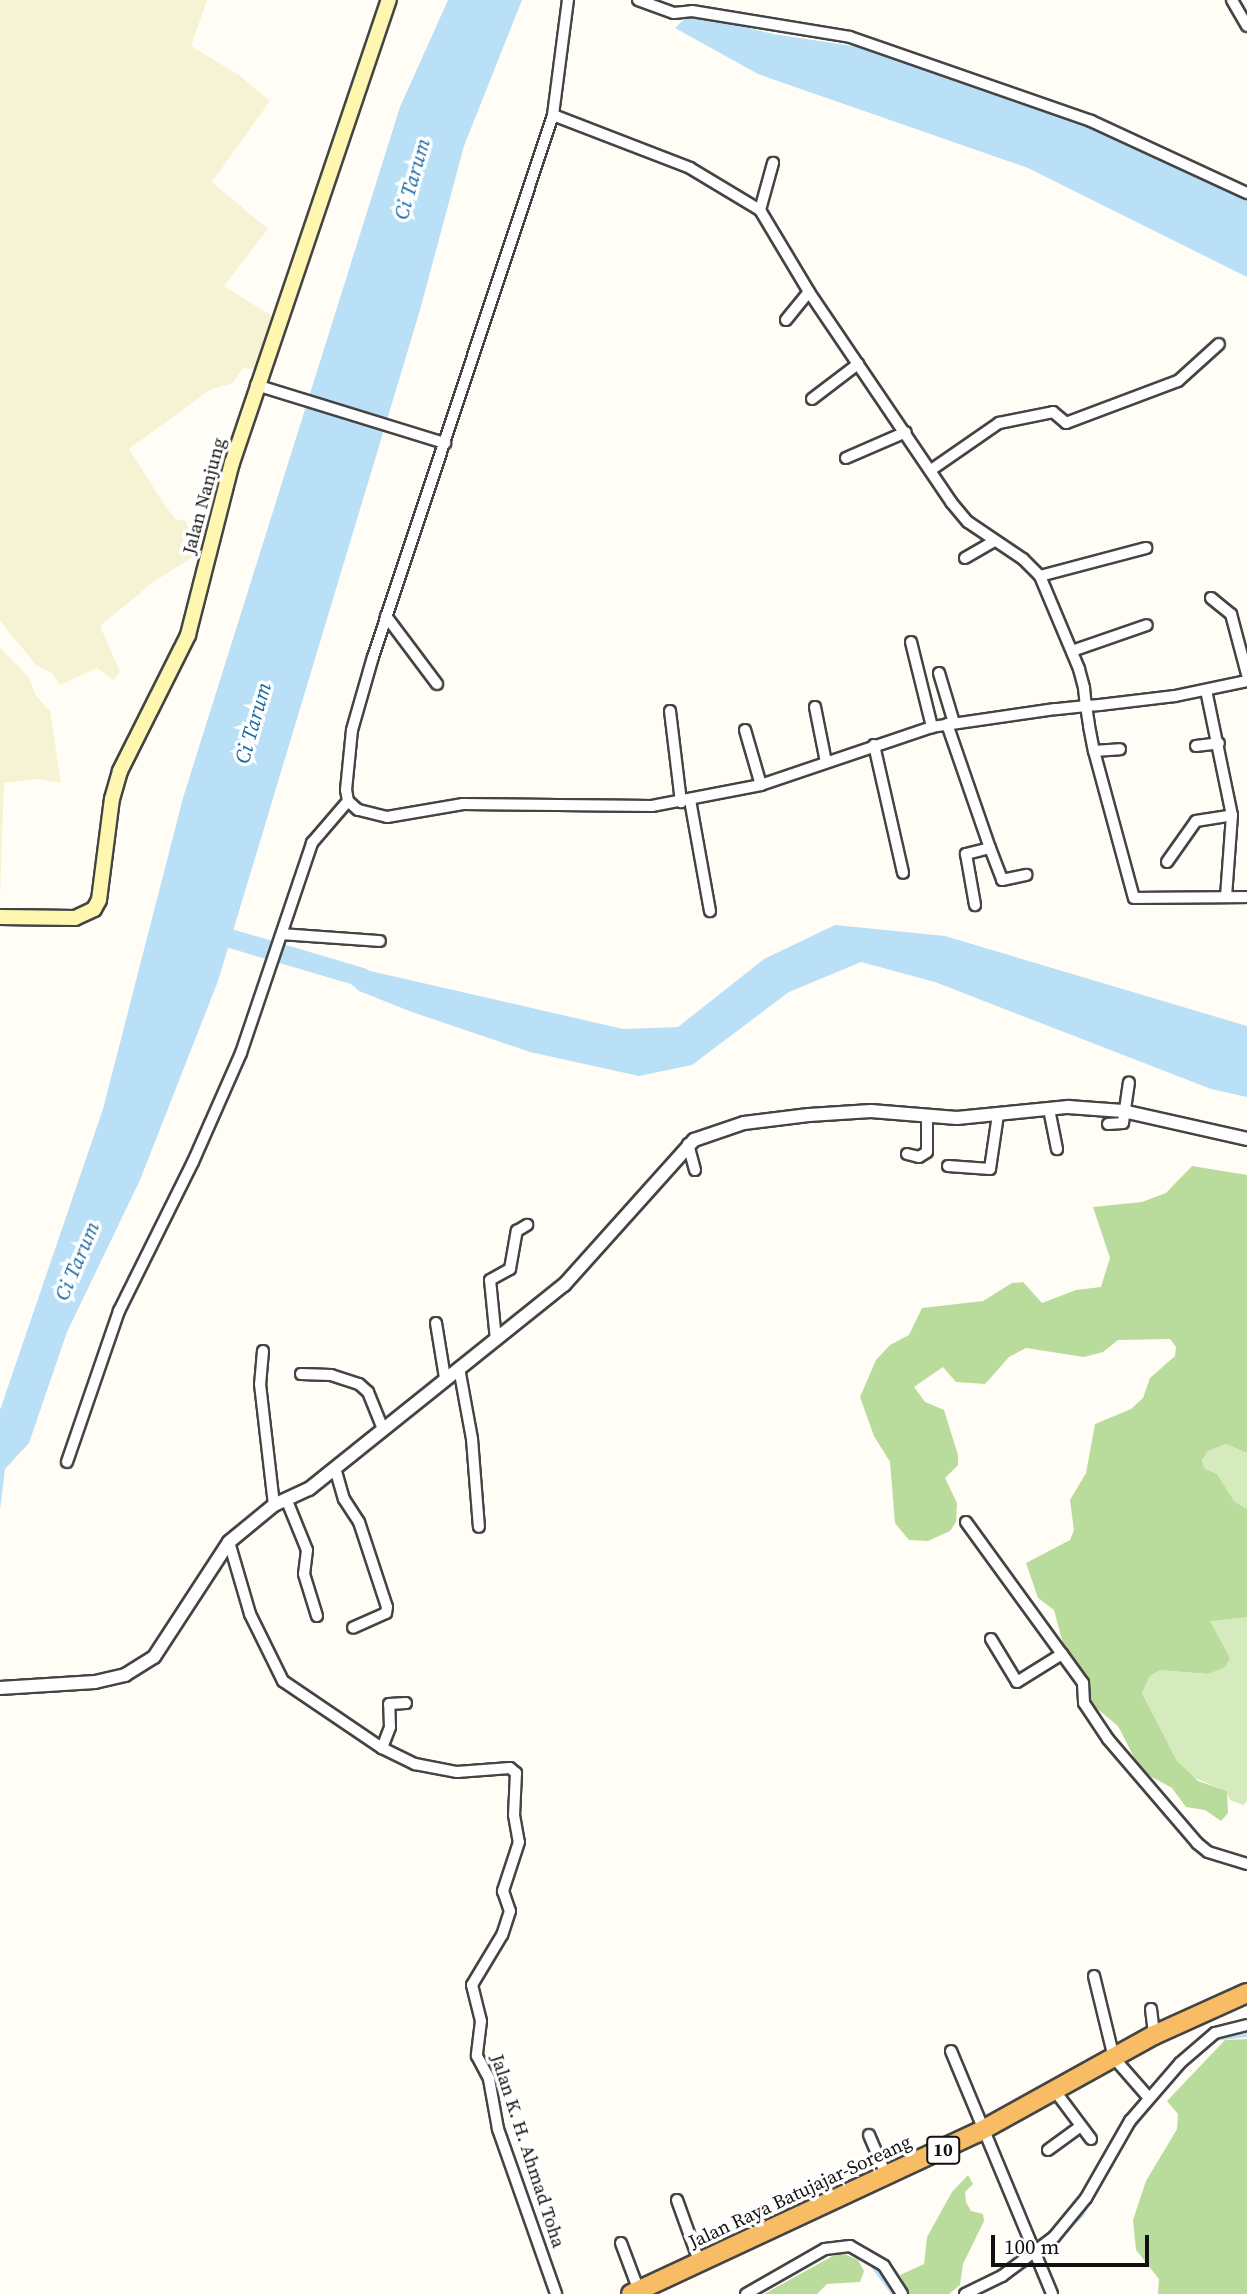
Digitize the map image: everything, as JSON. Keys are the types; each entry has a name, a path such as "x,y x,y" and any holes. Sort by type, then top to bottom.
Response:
{"highway":[{"name":"Jalan Raya Batujajar-Soreang","path":"635,2292 887,2177 983,2130 1154,2035 1247,1993"}],"main road":[{"name":"Jalan Nanjung","path":"0,917 75,919 94,909 105,863 112,799 127,751 136,732 157,702 187,635 220,501 256,385 389,0"}],"street":[{"path":"67,1462 119,1311 193,1162 271,970 312,843 348,801 352,730 386,616 553,115 568,0"},
{"path":"638,0 674,13 692,11 850,37 1091,121 1247,193"},
{"path":"1232,0 1247,26"},
{"path":"553,115 690,168 760,210 809,292 968,522 1040,576 1072,651 1094,751 1134,898 1247,897"},
{"path":"760,210 773,163"},
{"path":"786,320 809,292"},
{"path":"931,470 999,424 1053,412 1066,423 1178,381 1219,344"},
{"path":"812,399 858,364"},
{"path":"256,385 445,443"},
{"path":"846,458 906,432"},
{"path":"965,558 994,541"},
{"path":"1040,576 1146,548"},
{"path":"1211,598 1231,614 1247,674"},
{"path":"386,616 437,684"},
{"path":"1072,651 1147,625"},
{"path":"911,642 932,727"},
{"path":"940,673 950,723 1002,880 1026,875"},
{"path":"348,801 369,815 387,817 463,804 630,808 686,801 761,785 874,745 950,723 1206,690 1247,681"},
{"path":"1206,690 1232,815 1226,897"},
{"path":"815,707 826,762"},
{"path":"670,711 710,911"},
{"path":"744,730 761,785"},
{"path":"1196,746 1219,743"},
{"path":"874,745 904,873"},
{"path":"1094,751 1120,750"},
{"path":"1167,862 1196,821 1232,815"},
{"path":"975,905 966,854 990,848"},
{"path":"282,934 380,941"},
{"path":"1109,1109 1107,1128 1123,1123 1129,1082"},
{"path":"0,1688 94,1682 139,1669 174,1631 229,1542 274,1505 287,1501 335,1468 382,1427 564,1285 611,1235 688,1144 744,1123 809,1115 871,1111 927,1117 998,1115 1049,1109 1123,1111 1247,1139"},
{"path":"1049,1109 1057,1149"},
{"path":"947,1167 990,1170 998,1115"},
{"path":"907,1154 919,1157 927,1152 927,1117"},
{"path":"688,1144 695,1170"},
{"path":"496,1340 489,1280 510,1269 517,1231 527,1225"},
{"path":"436,1323 445,1378"},
{"path":"263,1351 260,1384 274,1505"},
{"path":"459,1368 472,1440 479,1527"},
{"path":"301,1374 331,1375 359,1384 368,1392 382,1427"},
{"path":"335,1468 344,1499 359,1522 387,1608 386,1614 353,1628"},
{"path":"287,1501 307,1550 304,1574 317,1616"},
{"path":"966,1522 1083,1683 1084,1703 1108,1739 1208,1853 1247,1864"},
{"name":"Jalan K. H. Ahmad Toha","path":"229,1542 250,1614 278,1676 382,1748 443,1771 510,1768 516,1773 514,1815 519,1842 503,1891 510,1911 502,1935 472,1984 481,2021 477,2056 489,2079 498,2129 556,2294"},
{"path":"991,1639 1017,1682 1062,1654"},
{"path":"382,1748 390,1727 389,1704 406,1703"},
{"path":"1094,1976 1114,2058 1149,2098"},
{"path":"1151,2009 1154,2035"},
{"path":"965,2294 1035,2253 1073,2215 1149,2098 1200,2043 1226,2028 1247,2025"},
{"path":"951,2051 1052,2294"},
{"path":"1055,2091 1091,2139"},
{"path":"1048,2150 1080,2127"},
{"path":"869,2135 887,2177"},
{"path":"677,2200 699,2261"},
{"path":"621,2243 635,2292"},
{"path":"746,2294 825,2249 850,2246 884,2266 902,2294"}],"shaded area":[{"path":"0,0 207,0 191,46 239,75 270,101 212,182 268,229 224,286 272,316 254,369 243,368 233,383 211,389 129,449 166,507 176,519 190,522 201,545 197,554 152,583 100,626 120,672 114,680 97,668 60,685 51,672 37,666 0,621"},
{"path":"0,648 29,677 36,696 50,711 61,783 37,779 4,783 0,899"}],"green space":[{"path":"1192,1166 1247,1175 1247,1453 1226,1444 1208,1451 1202,1460 1204,1468 1217,1474 1235,1502 1247,1509 1247,1617 1210,1621 1230,1658 1225,1667 1208,1674 1160,1670 1150,1676 1142,1693 1177,1761 1198,1781 1227,1791 1228,1813 1221,1821 1205,1810 1186,1807 1172,1788 1150,1776 1137,1763 1118,1726 1090,1703 1086,1679 1065,1651 1054,1610 1038,1598 1026,1563 1070,1540 1074,1530 1070,1500 1086,1473 1095,1424 1131,1409 1143,1398 1150,1378 1175,1356 1176,1347 1170,1339 1118,1340 1103,1352 1084,1357 1026,1348 1009,1357 985,1384 956,1382 943,1367 914,1387 925,1402 944,1410 958,1455 958,1465 945,1478 957,1503 956,1522 950,1531 928,1541 909,1540 895,1523 890,1462 874,1436 860,1397 876,1360 890,1345 909,1335 922,1308 983,1301 1012,1283 1023,1282 1042,1303 1076,1290 1101,1287 1110,1258 1093,1207 1142,1202 1166,1193"},
{"path":"1226,1444 1247,1453 1247,1509 1235,1502 1217,1474 1204,1468 1202,1460 1208,1451"},
{"path":"1218,1617 1247,1617 1247,1802 1243,1805 1230,1800 1226,1791 1190,1776 1177,1761 1142,1693 1150,1676 1160,1670 1208,1674 1230,1658 1214,1634 1210,1621"},
{"path":"1247,2039 1247,2294 1158,2294 1159,2279 1136,2250 1133,2220 1146,2181 1177,2129 1178,2114 1167,2101 1225,2040"},
{"path":"968,2175 973,2184 965,2192 966,2202 971,2211 983,2214 984,2221 963,2264 960,2285 949,2294 909,2294 900,2275 924,2264 927,2237 952,2192"},
{"path":"840,2252 858,2260 864,2271 860,2282 827,2284 817,2294 764,2294"}],"water":[{"name":"Ci Tarum","path":"448,0 522,0 464,146 420,310 218,981 140,1180 67,1332 29,1443 5,1469 0,1510 0,1410 103,1109 183,798 400,107"},
{"path":"690,14 773,34 866,48 1117,136 1247,197 1247,277 1028,168 758,74 675,28"},
{"path":"835,925 945,936 1247,1026 1247,1097 1211,1089 935,982 861,962 789,992 692,1065 639,1076 530,1052 412,1012 359,991 338,972 344,965 623,1029 678,1027 764,959"}],"waterway":[{"path":"206,931 362,977"},
{"path":"1215,2039 1247,2035"},
{"path":"1177,2075 1188,2062"},
{"path":"1128,2134 1149,2107"},
{"path":"1044,2253 1082,2215 1089,2202"},
{"path":"870,2262 894,2294"},
{"path":"1011,2275 1030,2264"}]}
